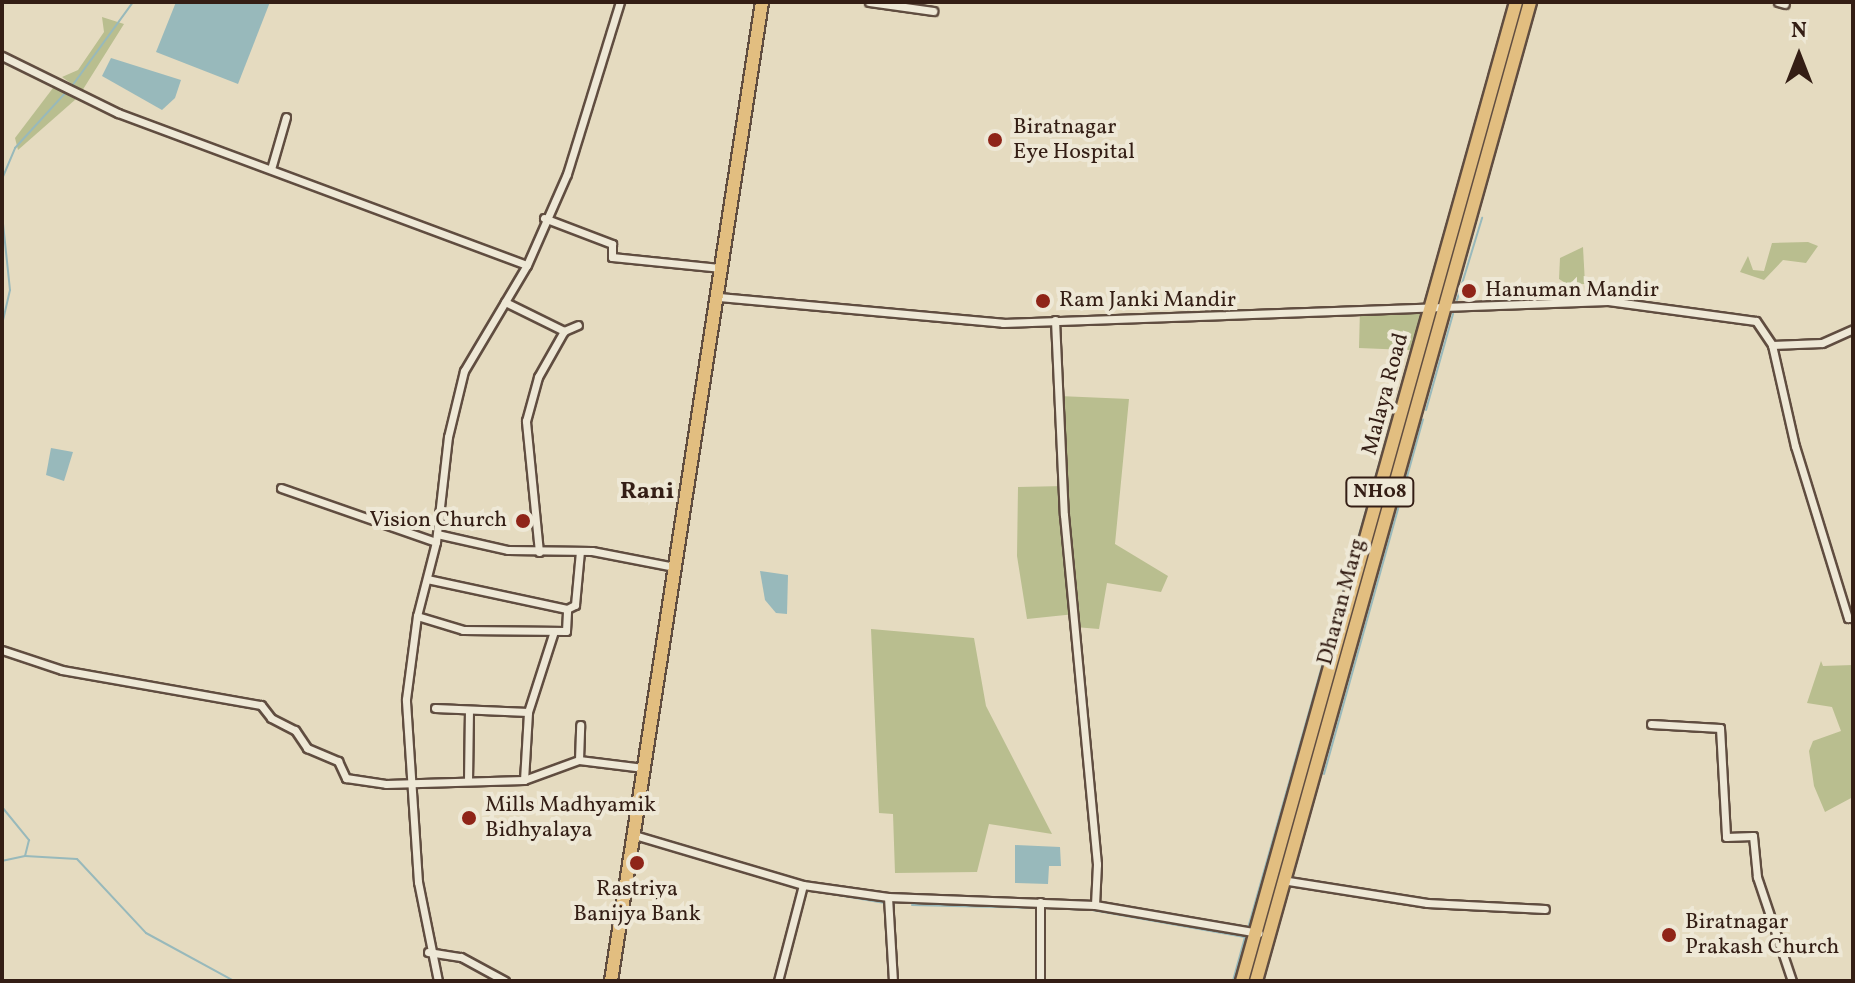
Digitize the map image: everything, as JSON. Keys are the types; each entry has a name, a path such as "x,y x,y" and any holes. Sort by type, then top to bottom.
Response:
{"main road":[{"path":"611,981 631,834 719,297 762,2"},
{"name":"NH08","path":"1511,49 1516,2"},
{"name":"Dharan Marg","path":"1256,981 1263,934 1282,880 1438,307 1511,49 1530,2"},
{"name":"Malaya Road","path":"1242,981 1263,934 1389,483"}],"street":[{"path":"438,981 428,952 410,782 406,699 417,616 436,538 454,404 464,371 527,265 544,218 567,174 620,2"},
{"path":"869,2 933,11"},
{"path":"2,56 62,81 81,98 527,265"},
{"path":"271,169 286,117"},
{"path":"544,218 612,244 612,257 723,268"},
{"path":"719,297 1003,323 1608,301 1756,321 1772,345 1795,446 1848,618 1853,618"},
{"path":"505,302 564,331"},
{"path":"1055,320 1064,515 1097,864 1095,905"},
{"path":"539,552 526,421 538,377 564,331 578,325"},
{"path":"1772,345 1822,343 1853,329"},
{"path":"281,488 436,538 539,552 580,551 674,567"},
{"path":"427,579 567,609 575,605 580,551"},
{"path":"417,616 463,630 566,631 567,609"},
{"path":"524,780 528,712 554,631"},
{"path":"2,650 62,670 261,705 271,718 295,730 307,748 338,761 346,778 410,782 524,780 579,760 644,768"},
{"path":"435,708 528,712"},
{"path":"468,781 469,711"},
{"path":"1651,724 1720,728 1726,837 1753,836 1757,877 1792,981"},
{"path":"579,760 580,725"},
{"path":"631,834 803,885 888,897 1095,905 1263,934"},
{"path":"1282,880 1427,903 1545,909"},
{"path":"778,981 803,885"},
{"path":"888,897 893,981"},
{"path":"1040,902 1040,981"},
{"path":"428,952 461,957 505,981"}],"green space":[{"path":"102,17 124,24 82,91 62,77 78,70 104,32"},
{"path":"56,84 76,99 18,150 15,138"},
{"path":"1808,242 1818,246 1806,263 1783,260 1764,280 1740,272 1748,256 1753,270 1764,271 1772,243"},
{"path":"1583,247 1585,284 1567,284 1559,279 1560,258"},
{"path":"1445,307 1431,351 1359,348 1360,309"},
{"path":"1059,396 1129,399 1115,544 1168,576 1161,592 1107,583 1099,629 1075,627 1075,614 1027,619 1017,556 1018,487 1064,486"},
{"path":"871,629 974,638 986,706 1052,834 989,824 977,872 895,873 893,814 879,813"},
{"path":"1821,661 1823,666 1853,665 1853,797 1825,812 1814,786 1809,751 1813,741 1841,731 1832,707 1807,703"}],"water":[{"path":"176,2 270,2 238,84 156,52"},
{"path":"111,58 181,80 175,98 162,110 102,76"},
{"path":"51,448 73,452 64,481 46,475"},
{"path":"760,571 788,575 787,614 776,613 765,600"},
{"path":"1015,845 1060,847 1061,866 1049,866 1048,884 1015,883"}],"waterway":[{"path":"72,86 133,2"},
{"path":"1485,92 1509,2"},
{"path":"2,179 15,148 67,91"},
{"path":"1425,301 1478,117"},
{"path":"2,214 10,290 2,326"},
{"path":"1457,300 1482,218"},
{"path":"1248,928 1422,312"},
{"path":"1426,410 1453,314"},
{"path":"1324,774 1423,420"},
{"path":"2,807 29,840 25,856 2,861"},
{"path":"25,856 77,859 146,933 234,981"},
{"path":"808,890 885,903"},
{"path":"912,905 1036,908"},
{"path":"1045,908 1092,910 1245,937 1233,981"}],"place":[{"name":"Biratnagar Eye Hospital","path":"995,140"},
{"name":"Hanuman Mandir","path":"1469,291"},
{"name":"Ram Janki Mandir","path":"1043,301"},
{"name":"Vision Church","path":"523,521"},
{"name":"Mills Madhyamik Bidhyalaya","path":"469,818"},
{"name":"Rastriya Banijya Bank","path":"637,863"},
{"name":"Biratnagar Prakash Church","path":"1669,935"}],"district":[{"name":"Rani","path":"647,493"}]}
